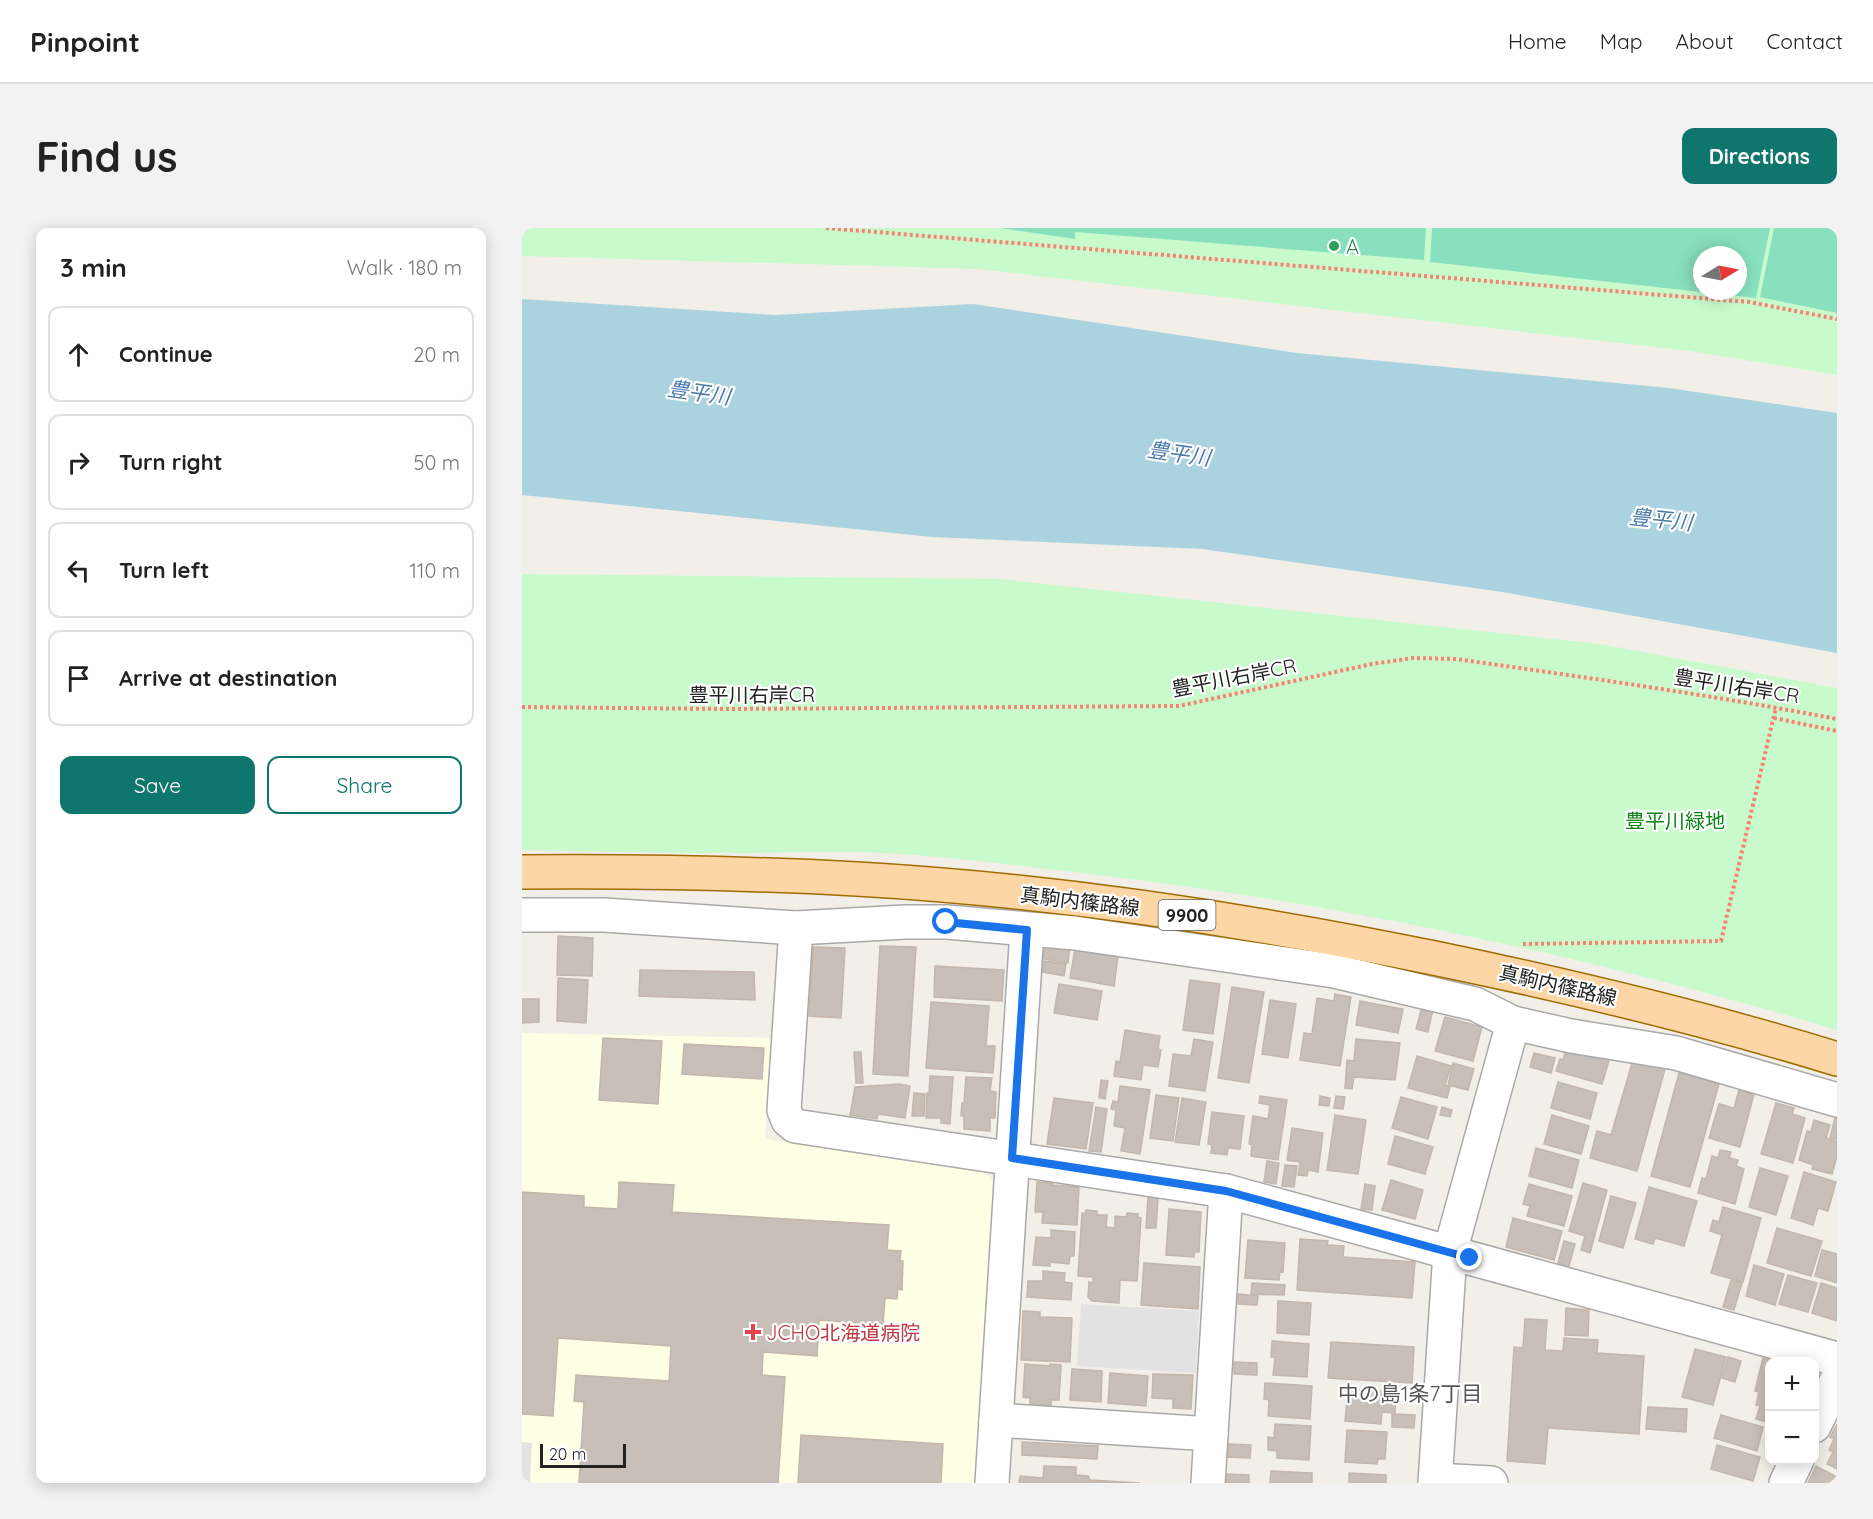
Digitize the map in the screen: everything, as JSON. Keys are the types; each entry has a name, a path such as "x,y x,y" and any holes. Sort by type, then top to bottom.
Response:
{"main road":[{"name":"真駒内篠路線","path":"522,872 696,873 859,879 1052,897 1160,911 1345,940 1478,967 1736,1029 1837,1059"}],"street":[{"path":"522,915 604,915 796,928 946,922 1075,933 1334,971 1475,1004 1513,1023 1570,1036 1676,1053 1837,1100"},
{"path":"796,928 784,1110 788,1120 795,1126 1226,1191 1837,1359"},
{"path":"992,1483 1027,930"},
{"path":"1491,1483 1435,1481 1450,1252 1513,1023"},
{"path":"1208,1483 1226,1191"},
{"path":"1819,1418 1837,1380"},
{"path":"996,1420 1211,1434"},
{"path":"1786,1483 1795,1465"}],"path":[{"path":"826,228 1749,302 1837,319"},
{"name":"豊平川右岸CR","path":"522,707 727,710 1179,706 1372,664 1413,658 1434,658 1608,680 1837,719"},
{"path":"1515,944 1721,941 1776,707"},
{"path":"1774,718 1837,730"}],"shaded area":[{"name":"JCHO北海道病院","path":"522,1033 771,1038 765,1139 985,1172 993,1182 975,1483 522,1483"},
{"path":"1081,1304 1199,1311 1196,1373 1077,1366"},
{"path":"522,1442 532,1443 530,1483 522,1483"}],"green space":[{"path":"522,228 1837,228 1837,375 1690,351 978,269 522,256"},
{"name":"A","path":"1000,228 1426,228 1424,260 1075,232 1075,239"},
{"path":"1432,228 1770,228 1756,298 1747,297 1747,246 1693,246 1693,291 1430,262"},
{"path":"1774,228 1837,228 1837,313 1760,297"},
{"name":"豊平川緑地","path":"522,574 999,579 1600,644 1837,688 1837,1030 1560,956 1373,917 1185,886 987,862 884,853 522,850"}],"water":[{"name":"豊平川","path":"522,299 775,315 973,304 1297,353 1669,388 1837,413 1837,653 1502,592 1203,549 932,537 522,495"}],"building":[{"path":"558,936 593,938 592,976 557,975"},
{"path":"1046,942 1070,946 1068,963 1043,959"},
{"path":"880,946 916,947 908,1076 873,1074"},
{"path":"813,947 845,948 841,1018 809,1016"},
{"path":"1075,949 1118,956 1114,986 1070,978"},
{"path":"1044,961 1066,964 1064,976 1042,972"},
{"path":"935,966 1004,970 1002,1001 934,997"},
{"path":"640,970 754,972 755,1000 639,996"},
{"path":"558,978 588,980 586,1023 557,1021"},
{"path":"1190,980 1220,984 1213,1034 1183,1030"},
{"path":"1059,984 1102,991 1097,1020 1054,1013"},
{"path":"1232,987 1264,992 1249,1083 1218,1078"},
{"path":"1335,994 1351,997 1340,1066 1300,1060 1304,1033 1312,1034 1317,998 1334,1001"},
{"path":"522,999 539,999 539,1022 522,1023"},
{"path":"1270,1000 1296,1004 1288,1058 1262,1054"},
{"path":"1360,1001 1403,1009 1398,1033 1356,1025"},
{"path":"931,1002 989,1006 986,1046 995,1046 993,1073 926,1068"},
{"path":"1422,1007 1433,1009 1428,1032 1416,1029"},
{"path":"1445,1017 1482,1027 1473,1061 1435,1051"},
{"path":"1125,1030 1160,1036 1158,1049 1161,1050 1158,1067 1143,1065 1141,1080 1114,1076 1116,1061 1120,1062"},
{"path":"603,1038 662,1041 658,1104 599,1100"},
{"path":"1194,1039 1213,1042 1205,1091 1169,1086 1173,1054 1191,1056"},
{"path":"1356,1039 1400,1043 1395,1080 1354,1077 1352,1089 1345,1088 1347,1060 1354,1061"},
{"path":"684,1044 764,1048 762,1079 682,1074"},
{"path":"1567,1045 1610,1057 1602,1084 1556,1071 1560,1059 1563,1060"},
{"path":"854,1052 861,1052 863,1083 856,1083"},
{"path":"1534,1053 1555,1058 1551,1073 1530,1067"},
{"path":"1417,1056 1451,1066 1445,1085 1450,1087 1447,1098 1408,1088"},
{"path":"1633,1060 1665,1069 1637,1171 1590,1158 1597,1131 1611,1135"},
{"path":"1453,1063 1474,1069 1468,1090 1448,1085"},
{"path":"1679,1073 1719,1084 1690,1187 1651,1176"},
{"path":"930,1076 953,1077 950,1124 941,1123 941,1118 926,1118"},
{"path":"966,1077 992,1078 990,1091 996,1092 995,1118 990,1118 990,1131 964,1129 964,1116 961,1116"},
{"path":"1101,1080 1108,1081 1105,1099 1099,1098"},
{"path":"1558,1082 1597,1093 1590,1119 1551,1108"},
{"path":"900,1084 910,1086 905,1118 878,1114 877,1119 850,1115 855,1087"},
{"path":"1120,1086 1150,1090 1140,1154 1121,1151 1125,1128 1114,1126 1116,1110 1111,1109 1113,1101 1118,1102"},
{"path":"1739,1090 1754,1094 1740,1147 1709,1138 1719,1104 1734,1108"},
{"path":"914,1093 925,1094 924,1116 912,1116"},
{"path":"1156,1095 1179,1098 1173,1141 1150,1138"},
{"path":"1260,1096 1287,1100 1278,1160 1251,1156 1252,1145 1249,1144 1253,1116 1268,1119 1270,1105 1259,1103"},
{"path":"1320,1096 1330,1098 1329,1106 1319,1105"},
{"path":"1336,1096 1345,1097 1343,1109 1334,1108"},
{"path":"1401,1097 1437,1107 1428,1139 1392,1128"},
{"path":"1054,1098 1093,1103 1086,1149 1047,1144"},
{"path":"1182,1098 1206,1102 1199,1145 1175,1142"},
{"path":"1776,1103 1794,1108 1792,1114 1805,1118 1793,1163 1761,1154"},
{"path":"1096,1107 1107,1109 1101,1152 1089,1151"},
{"path":"1442,1107 1452,1110 1450,1117 1440,1115"},
{"path":"1212,1112 1244,1116 1240,1149 1228,1148 1227,1155 1211,1153 1212,1145 1208,1144"},
{"path":"1335,1115 1366,1120 1358,1174 1327,1170"},
{"path":"1552,1115 1589,1126 1581,1154 1544,1144"},
{"path":"1835,1118 1837,1118 1837,1140 1830,1138"},
{"path":"1814,1120 1830,1125 1826,1138 1837,1142 1837,1156 1832,1174 1812,1169 1813,1165 1799,1160 1807,1131 1811,1132"},
{"path":"1292,1128 1323,1133 1318,1172 1308,1170 1307,1176 1298,1175 1300,1162 1287,1160"},
{"path":"1395,1136 1433,1147 1425,1174 1388,1164"},
{"path":"1536,1148 1579,1160 1572,1188 1529,1176"},
{"path":"1720,1150 1731,1152 1729,1158 1738,1160 1736,1166 1744,1169 1735,1204 1698,1193 1702,1178 1706,1179 1712,1156 1718,1158"},
{"path":"1267,1161 1279,1163 1276,1184 1264,1182"},
{"path":"1285,1165 1297,1166 1294,1187 1282,1186"},
{"path":"1760,1168 1788,1176 1776,1215 1749,1207"},
{"path":"1804,1172 1836,1182 1828,1211 1818,1208 1813,1225 1791,1218"},
{"path":"1391,1180 1423,1190 1415,1219 1382,1210"},
{"path":"619,1182 674,1185 672,1212 889,1225 887,1250 901,1251 902,1290 898,1289 897,1299 885,1298 883,1325 819,1320 817,1356 763,1352 762,1375 785,1377 778,1483 579,1483 584,1402 574,1401 576,1375 669,1381 671,1346 558,1338 553,1416 522,1414 522,1192 584,1196 584,1207 618,1209"},
{"path":"1037,1182 1079,1187 1077,1225 1042,1223 1043,1212 1035,1212"},
{"path":"1583,1183 1607,1190 1590,1253 1581,1250 1585,1236 1569,1231"},
{"path":"1365,1184 1375,1186 1372,1210 1361,1209"},
{"path":"1529,1184 1572,1196 1564,1226 1527,1216 1530,1206 1523,1204"},
{"path":"1649,1187 1697,1201 1684,1246 1655,1238 1653,1244 1635,1239"},
{"path":"1611,1196 1636,1203 1623,1248 1599,1241"},
{"path":"1148,1197 1158,1198 1156,1228 1146,1228"},
{"path":"1723,1207 1761,1218 1743,1282 1711,1273 1722,1235 1710,1231 1713,1220 1719,1222"},
{"path":"1169,1209 1201,1212 1199,1252 1194,1252 1194,1257 1166,1255"},
{"path":"1086,1210 1097,1211 1097,1215 1107,1215 1106,1227 1115,1228 1115,1216 1126,1217 1127,1213 1138,1214 1138,1218 1141,1218 1137,1281 1120,1280 1119,1303 1092,1301 1088,1297 1089,1282 1093,1283 1093,1277 1078,1276 1082,1213 1085,1214"},
{"path":"1513,1218 1562,1231 1554,1260 1506,1247"},
{"path":"1777,1228 1822,1241 1811,1276 1767,1263"},
{"path":"1051,1230 1075,1232 1074,1256 1070,1256 1069,1264 1050,1262 1050,1266 1033,1265 1036,1237 1051,1238"},
{"path":"1300,1239 1328,1241 1327,1245 1344,1246 1343,1257 1415,1262 1412,1298 1297,1290"},
{"path":"1248,1240 1285,1243 1283,1272 1280,1271 1279,1280 1245,1278"},
{"path":"1564,1241 1575,1244 1569,1266 1558,1263"},
{"path":"1822,1250 1837,1254 1837,1283 1815,1276"},
{"path":"1144,1263 1200,1267 1198,1309 1141,1305"},
{"path":"1754,1265 1784,1274 1775,1305 1746,1296"},
{"path":"1043,1271 1065,1273 1064,1282 1072,1283 1071,1300 1027,1297 1028,1281 1043,1281"},
{"path":"1788,1275 1817,1283 1808,1312 1779,1304"},
{"path":"1731,1280 1742,1283 1734,1310 1723,1307"},
{"path":"1252,1283 1285,1285 1284,1295 1251,1294"},
{"path":"1821,1283 1837,1288 1837,1321 1812,1313"},
{"path":"1238,1294 1258,1296 1257,1305 1238,1304"},
{"path":"1278,1301 1311,1303 1309,1335 1277,1333"},
{"path":"1566,1308 1589,1310 1588,1336 1565,1335"},
{"path":"1023,1311 1040,1312 1040,1317 1072,1318 1070,1362 1021,1360"},
{"path":"1525,1319 1547,1320 1545,1350 1563,1351 1564,1338 1598,1340 1597,1353 1644,1356 1639,1434 1548,1428 1545,1464 1507,1461 1514,1347 1523,1348"},
{"path":"1272,1341 1309,1344 1307,1377 1273,1375 1275,1357 1271,1357"},
{"path":"1331,1342 1414,1347 1412,1383 1328,1378"},
{"path":"1695,1349 1726,1357 1713,1405 1682,1397"},
{"path":"1728,1357 1741,1361 1735,1382 1722,1378"},
{"path":"1763,1358 1765,1359 1765,1422 1756,1419 1760,1406 1756,1405 1759,1392 1755,1391"},
{"path":"1234,1362 1257,1363 1257,1375 1234,1374"},
{"path":"1025,1364 1061,1365 1059,1400 1051,1400 1051,1405 1030,1404 1030,1398 1023,1397"},
{"path":"1072,1369 1102,1371 1101,1402 1070,1400"},
{"path":"1110,1373 1148,1376 1146,1406 1108,1403"},
{"path":"1153,1374 1193,1375 1191,1409 1173,1408 1173,1399 1152,1398"},
{"path":"1265,1383 1312,1386 1310,1419 1268,1416 1269,1400 1264,1399"},
{"path":"1348,1389 1396,1392 1395,1413 1382,1412 1381,1424 1345,1421"},
{"path":"1648,1407 1687,1409 1686,1432 1646,1429"},
{"path":"1392,1414 1415,1415 1414,1428 1392,1427"},
{"path":"1721,1415 1763,1427 1757,1451 1714,1438"},
{"path":"1275,1424 1311,1426 1309,1460 1277,1458 1277,1451 1268,1450 1268,1437 1274,1438"},
{"path":"1837,1424 1837,1469 1827,1464 1833,1452 1829,1450 1834,1439 1830,1437"},
{"path":"1347,1430 1387,1432 1385,1459 1378,1459 1377,1464 1345,1462"},
{"path":"801,1435 943,1444 941,1483 798,1483"},
{"path":"1022,1442 1098,1446 1097,1459 1022,1455"},
{"path":"1228,1444 1251,1445 1250,1458 1227,1457"},
{"path":"1717,1445 1760,1457 1753,1481 1711,1469"},
{"path":"1044,1466 1076,1467 1076,1475 1088,1476 1090,1480 1140,1483 1019,1483 1020,1476 1043,1478"},
{"path":"1816,1466 1837,1477 1837,1483 1808,1483"},
{"path":"1271,1471 1312,1473 1312,1483 1270,1483"},
{"path":"1349,1473 1386,1475 1386,1483 1349,1483"},
{"path":"1227,1474 1249,1475 1249,1483 1226,1483"}],"place":[{"name":"A","path":"1334,246"},
{"name":"JCHO北海道病院","path":"753,1332"}],"district":[{"name":"中の島1条7丁目","path":"1410,1393"}],"route":[{"path":"946,922 1027,930 1012,1158 1226,1191 1470,1258"}]}
